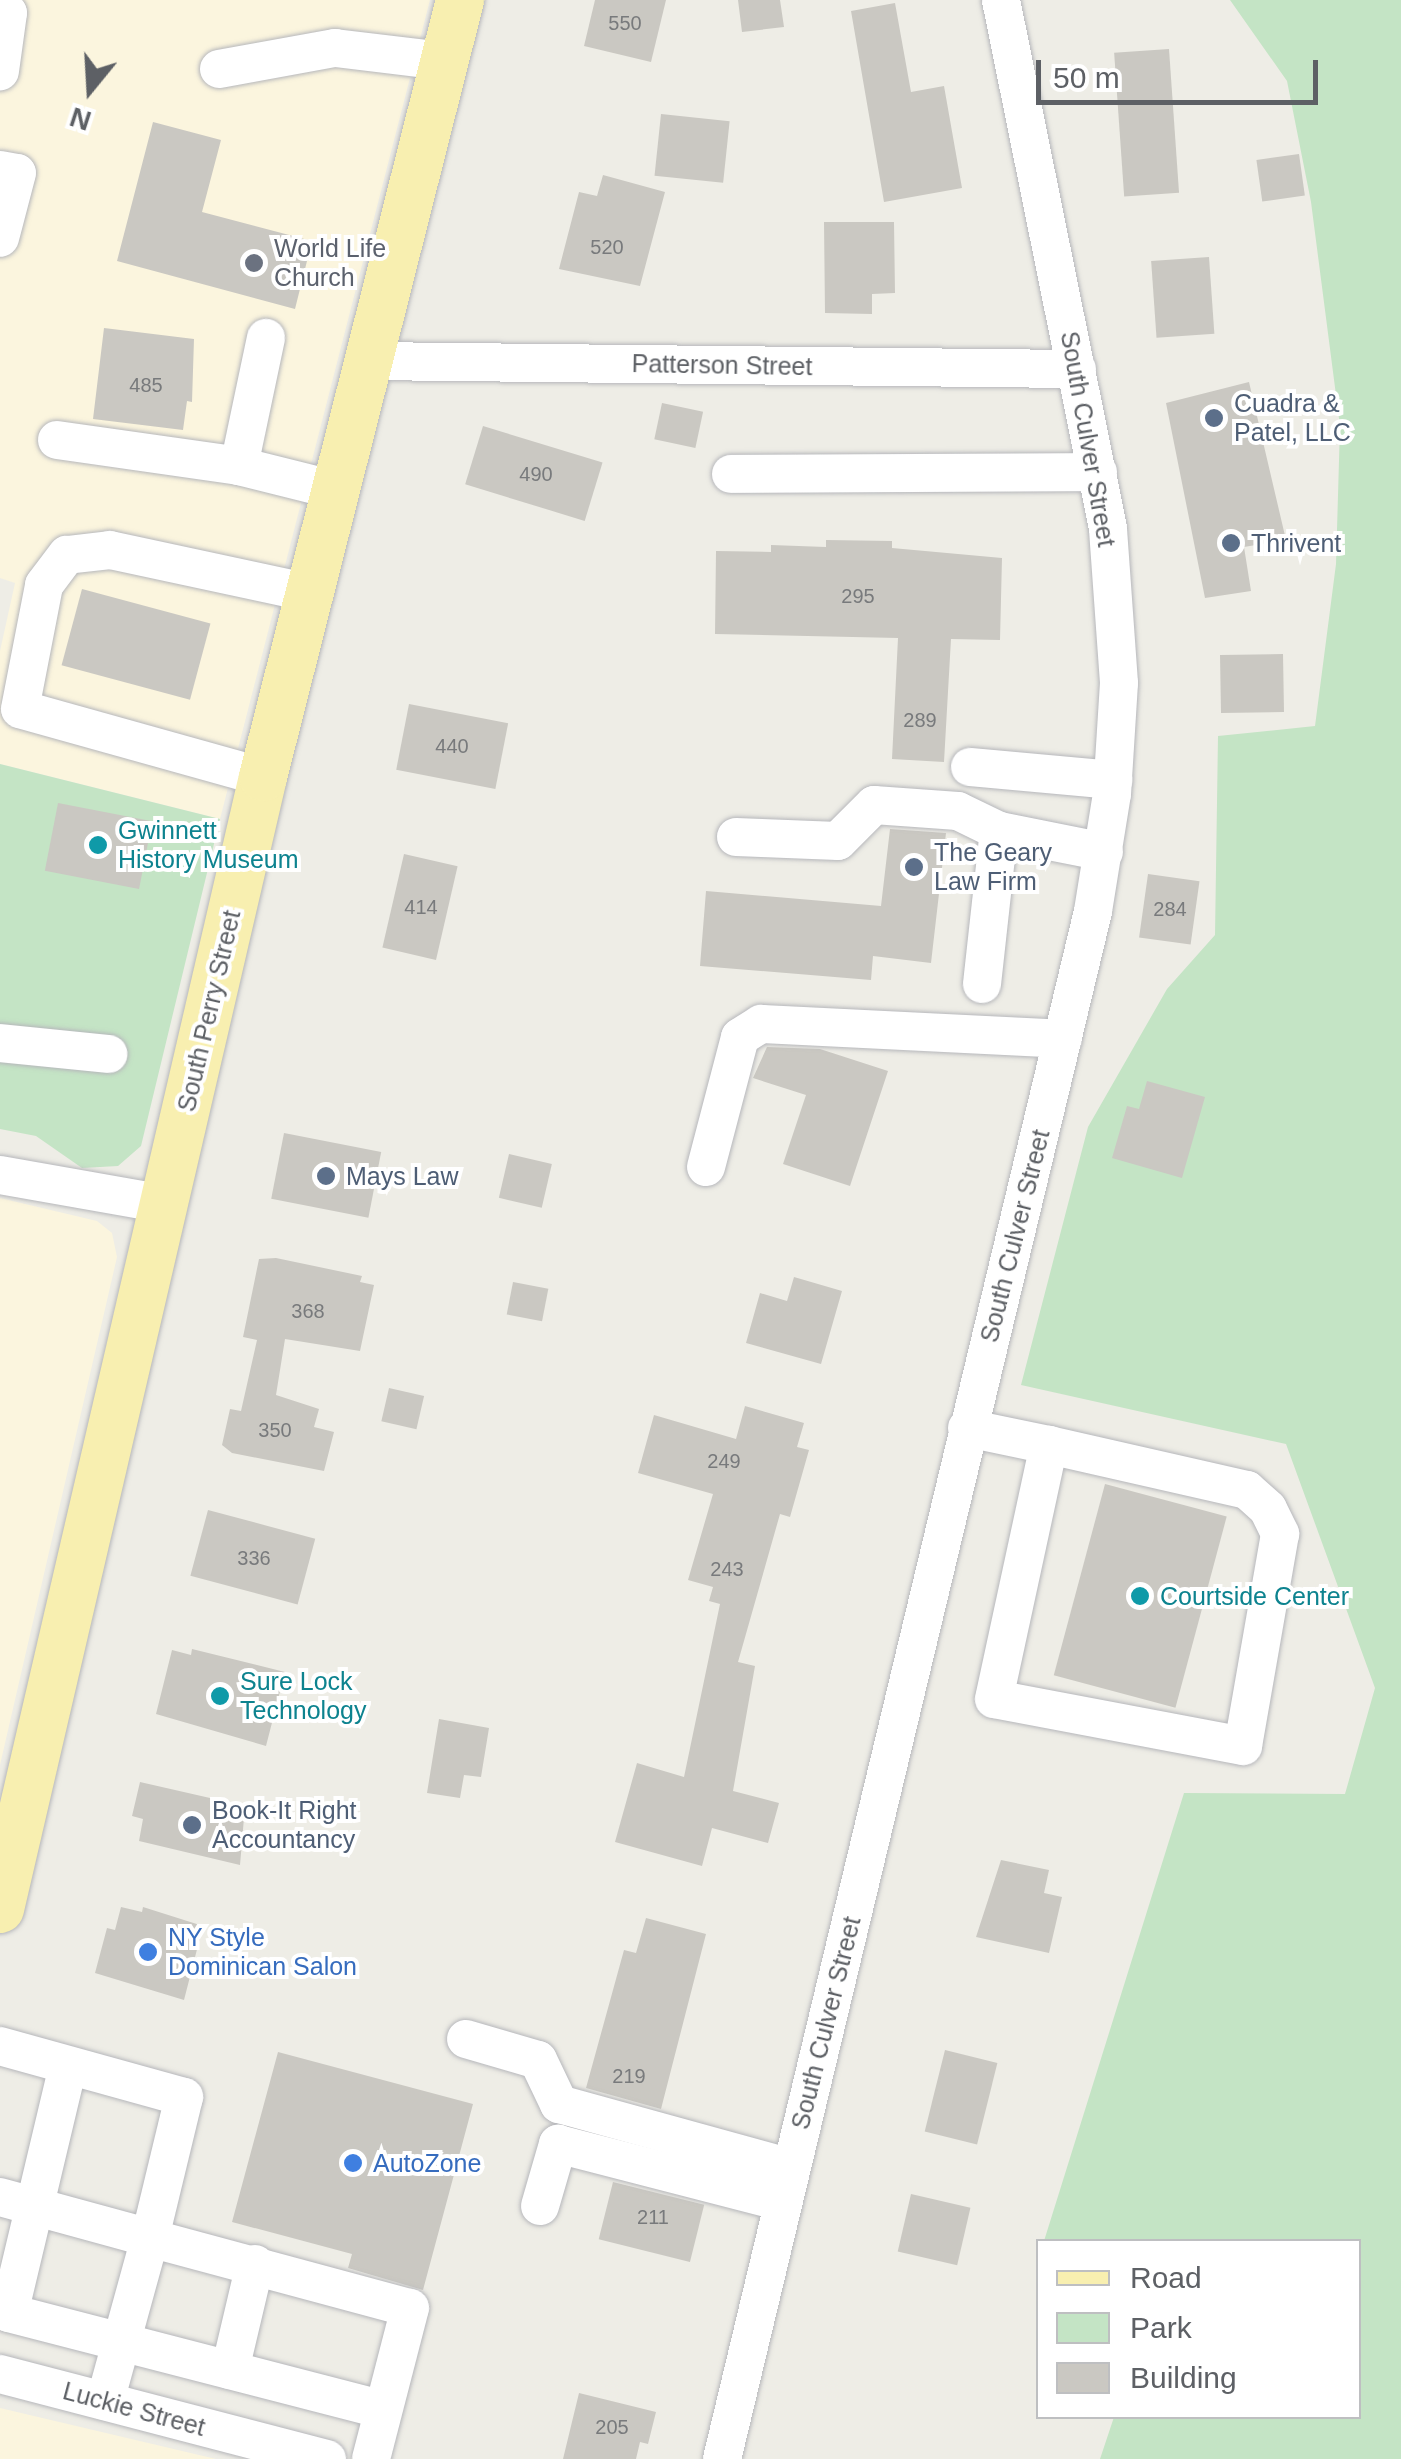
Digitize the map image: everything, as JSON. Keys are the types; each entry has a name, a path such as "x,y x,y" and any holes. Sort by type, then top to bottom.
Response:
{"main road":[{"name":"South Perry Street","path":"0,1909 263,777 460,0"}],"street":[{"name":"South Culver Street","path":"722,2459 1063,1039 1104,852 1114,780 1120,683 1098,472 1001,0"},
{"path":"0,12 8,13 0,71"},
{"path":"218,69 334,48 444,61"},
{"path":"0,170 18,173 0,238"},
{"path":"239,466 266,338"},
{"name":"Patterson Street","path":"368,361 1077,370"},
{"path":"57,440 239,466 335,490"},
{"path":"731,474 1098,472"},
{"path":"263,777 20,709 44,585 67,554 110,550 310,593"},
{"path":"970,767 1114,780"},
{"path":"736,837 838,841 874,805 958,811 999,830 1104,852"},
{"path":"982,984 999,830"},
{"path":"706,1167 740,1037 761,1024 1063,1039"},
{"path":"0,1043 108,1054"},
{"path":"0,1175 164,1204"},
{"path":"967,1428 1049,1445 1247,1490 1268,1509 1280,1534 1243,1746 994,1700 1049,1445"},
{"path":"466,2039 538,2060 559,2104 787,2185"},
{"path":"0,2046 184,2097 105,2400"},
{"path":"68,2066 17,2202 10,2313 383,2410"},
{"path":"540,2206 558,2144 787,2185"},
{"path":"17,2202 410,2308 371,2459"},
{"path":"230,2370 255,2264"},
{"name":"Luckie Street","path":"0,2374 105,2400 277,2453 327,2459"}],"shaded area":[{"path":"0,0 430,0 220,819 0,764 0,651 15,583 0,578"},
{"path":"0,1198 97,1221 112,1233 117,1257 0,1765"},
{"path":"0,2408 216,2459 0,2459"}],"green space":[{"path":"1230,0 1401,0 1401,2459 1100,2459 1113,2419 1361,2419 1361,2239 1045,2239 1184,1793 1345,1794 1375,1688 1286,1444 1021,1385 1088,1127 1167,989 1215,935 1218,736 1315,726 1336,564 1340,426 1311,202 1287,81"},
{"path":"0,764 220,819 141,1146 118,1166 82,1168 36,1136 0,1129"}],"building":[{"path":"595,0 666,0 651,62 584,46"},
{"path":"738,0 780,0 784,27 742,32"},
{"path":"895,3 911,92 944,86 962,188 884,202 851,11"},
{"path":"1169,49 1179,193 1124,196 1114,53"},
{"path":"661,114 730,121 723,183 655,176"},
{"path":"153,122 221,140 202,212 312,241 295,309 117,261"},
{"path":"1299,154 1305,196 1262,202 1256,160"},
{"path":"603,175 665,192 640,286 559,269 579,192 597,196"},
{"path":"824,222 894,222 895,293 872,294 872,314 825,313"},
{"path":"1209,257 1214,334 1157,338 1151,261"},
{"path":"104,328 194,339 192,402 187,401 183,430 93,419"},
{"path":"1249,382 1286,540 1244,547 1251,591 1205,598 1166,403"},
{"path":"662,403 703,412 695,448 654,439"},
{"path":"483,426 603,463 585,521 465,484"},
{"path":"826,540 892,541 892,548 1002,558 1000,640 951,639 944,762 892,759 898,638 715,634 716,551 771,552 771,545 826,547"},
{"path":"82,589 210,623 190,700 62,665"},
{"path":"1283,654 1284,712 1221,713 1220,655"},
{"path":"409,704 508,723 495,789 396,770"},
{"path":"58,803 152,821 139,889 45,871"},
{"path":"890,829 946,833 931,963 873,956 871,980 700,966 706,891 881,906"},
{"path":"404,854 458,866 436,960 382,948"},
{"path":"1148,874 1199,881 1191,945 1139,937"},
{"path":"767,1047 820,1049 888,1071 850,1186 783,1164 806,1095 753,1078"},
{"path":"1147,1081 1205,1097 1182,1178 1112,1158 1127,1106 1139,1109"},
{"name":"Mays Law","path":"284,1133 381,1152 368,1218 271,1199"},
{"path":"509,1154 552,1164 542,1208 499,1198"},
{"path":"276,1258 362,1276 360,1282 374,1285 360,1351 285,1339 276,1395 319,1409 314,1427 334,1432 324,1471 232,1453 222,1445 230,1409 241,1411 257,1340 243,1337 259,1259"},
{"path":"794,1277 842,1291 821,1364 746,1343 760,1293 787,1301"},
{"path":"513,1282 548,1289 542,1321 507,1314"},
{"path":"389,1388 424,1396 416,1429 381,1421"},
{"path":"745,1406 804,1423 797,1447 809,1450 790,1517 780,1514 738,1662 755,1666 733,1791 779,1803 768,1843 712,1828 702,1866 615,1842 637,1763 684,1777 720,1604 709,1601 713,1587 688,1580 713,1494 638,1473 654,1415 736,1439"},
{"name":"Courtside Center","path":"1105,1484 1227,1517 1175,1708 1054,1675"},
{"path":"208,1510 315,1539 298,1604 190,1576"},
{"name":"Sure Lock Technology","path":"192,1649 285,1672 266,1746 156,1714 172,1650 191,1655"},
{"path":"439,1719 489,1728 481,1777 464,1775 460,1798 427,1793"},
{"name":"Book-It Right Accountancy","path":"140,1782 245,1806 240,1865 139,1841 143,1819 132,1816"},
{"path":"1001,1860 1049,1870 1044,1893 1062,1897 1049,1953 976,1937"},
{"name":"NY Style Dominican Salon","path":"121,1907 142,1912 143,1907 203,1926 184,2000 95,1973 107,1928 115,1930"},
{"path":"646,1918 706,1934 661,2109 586,2088 624,1950 636,1953"},
{"path":"945,2050 997,2063 977,2145 925,2132"},
{"name":"AutoZone","path":"278,2052 473,2104 423,2290 348,2268 352,2254 232,2222"},
{"path":"613,2182 704,2205 690,2262 599,2239"},
{"path":"911,2194 970,2208 957,2265 898,2251"},
{"path":"579,2393 656,2412 648,2444 640,2442 636,2459 563,2459"}],"place":[{"name":"World Life Church","path":"254,263"},
{"name":"Cuadra & Patel, LLC","path":"1214,418"},
{"name":"Thrivent","path":"1231,543"},
{"name":"Gwinnett History Museum","path":"98,845"},
{"name":"The Geary Law Firm","path":"914,867"},
{"name":"Mays Law","path":"326,1176"},
{"name":"Courtside Center","path":"1140,1596"},
{"name":"Sure Lock Technology","path":"220,1696"},
{"name":"Book-It Right Accountancy","path":"192,1825"},
{"name":"NY Style Dominican Salon","path":"148,1952"},
{"name":"AutoZone","path":"353,2163"}]}
